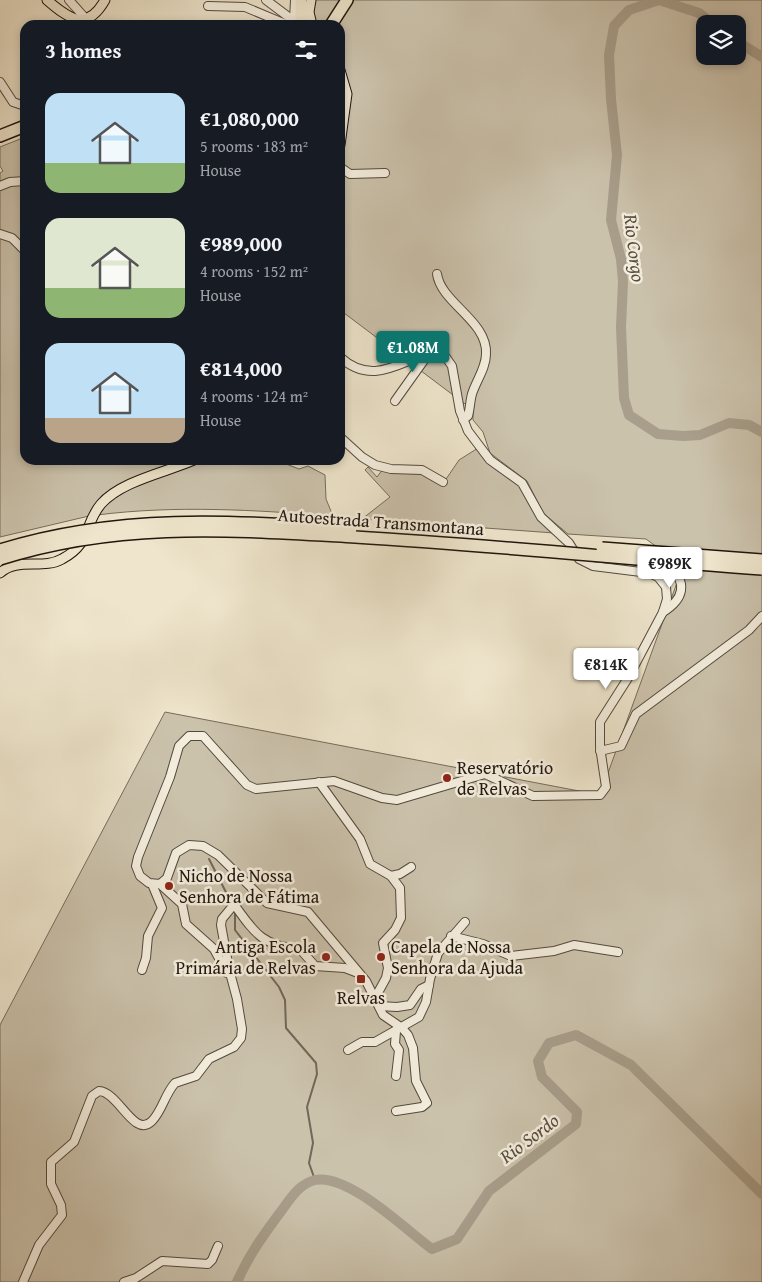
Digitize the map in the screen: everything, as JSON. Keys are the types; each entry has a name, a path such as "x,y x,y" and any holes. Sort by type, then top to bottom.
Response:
{"highway":[{"path":"334,20 347,0"},
{"path":"339,20 352,0"},
{"path":"299,20 302,1"},
{"path":"0,136 20,128"},
{"path":"0,140 20,132"},
{"name":"Autoestrada Transmontana","path":"0,550 50,536 101,526 199,521 333,528 762,560"},
{"name":"Autoestrada Transmontana","path":"0,559 92,537 133,532 198,530 455,543 762,569"}],"main road":[{"path":"47,0 71,18 86,18 96,13 105,0"},
{"path":"302,1 306,20"},
{"path":"302,1 311,20"},
{"path":"345,84 347,90 345,114"},
{"path":"345,104 346,108"},
{"path":"0,573 13,565 57,562 73,552 84,540 98,508 106,500 143,478 180,465"}],"street":[{"path":"69,0 86,18"},
{"path":"266,0 294,20"},
{"path":"208,6 245,7 275,20"},
{"path":"0,82 13,102 20,104"},
{"path":"345,170 350,174 385,172"},
{"path":"0,186 10,182 20,181"},
{"path":"0,234 12,238 20,246"},
{"path":"438,274 444,289 474,323 486,348 486,358 471,397 468,416 463,420"},
{"path":"232,983 214,949 186,924 182,904 156,884 140,876 137,860 170,777 179,746 187,738 197,735 206,738 247,785 254,788 337,781 382,798 397,800 485,774 493,776 520,792 533,796 594,796 603,794 606,787 600,752 601,719 628,678 663,612 667,595 661,580 649,573 598,567 582,561 569,543 541,517 519,480 487,457 463,420 450,361 442,354 427,355 390,370 378,371 358,368 345,360"},
{"path":"395,401 427,355"},
{"path":"345,442 362,457 375,465 391,470 418,470 443,482"},
{"path":"663,612 675,604 681,591 679,575 669,565"},
{"path":"600,752 621,746 632,719 638,712 751,628 762,616"},
{"path":"319,782 360,839 370,864 391,876 401,890 402,912 396,930 383,943 388,968 386,978 375,998"},
{"path":"156,884 167,878 176,853 188,845 203,846 218,854 264,901 279,907 308,912 360,974 383,1015 399,1029 412,1045 416,1081 427,1102 422,1107 396,1111"},
{"path":"391,876 400,874 411,867"},
{"path":"142,970 146,958 148,936 162,908 156,884"},
{"path":"23,1282 39,1245 62,1215 62,1205 50,1182 51,1162 74,1140 90,1098 97,1092 105,1092 116,1099 135,1123 145,1124 151,1122 175,1083 194,1077 210,1058 238,1043 242,1027 221,924 223,918 234,906 249,927 275,946 300,948 316,967 346,968 360,974"},
{"path":"348,1050 362,1042 373,1043 410,1023 422,1013 438,951 465,922"},
{"path":"451,936 483,944 504,955 513,956 555,951 574,945 618,952"},
{"path":"379,1006 409,1005 421,989 429,984"},
{"path":"396,1076 399,1049 396,1044 399,1029"},
{"path":"124,1282 136,1278 162,1261 208,1264 212,1260 218,1246"}],"shaded area":[{"path":"310,0 762,0 762,1282 0,1282 0,1025 165,712 600,795 683,566 646,539 568,534 543,513 527,481 490,453 483,432 473,420 473,410 345,314 345,20 310,20"},
{"path":"20,139 20,180 0,184 0,173 3,171 0,166 0,147"},
{"path":"20,185 20,243 0,231 0,189"},
{"path":"0,237 12,241 20,250 20,465 169,465 153,470 89,516 0,537"},
{"path":"478,448 518,484 554,533 362,519 390,497 365,470 368,467 377,477 383,469 419,473 442,485 459,460"},
{"path":"289,465 299,469 308,466 325,475 326,499 333,516 244,510 186,509 97,515 120,495 133,488 188,466"}],"waterway":[{"name":"Rio Corgo","path":"659,0 629,10 614,26 609,55 611,99 617,155 611,220 621,259 623,282 621,327 624,398 629,415 658,434 700,435 729,423 749,425 762,432"},
{"name":"Rio Corgo","path":"659,0 702,15"},
{"name":"Rio Corgo","path":"746,47 762,57"},
{"path":"209,859 232,904"},
{"path":"235,912 235,930 279,987 285,1000 286,1028 316,1063 317,1074 307,1107 313,1143 309,1163 315,1180"},
{"name":"Rio Sordo","path":"237,1282 256,1246 290,1199 304,1185 315,1180 328,1180 344,1185 360,1194 432,1249 457,1239 489,1191 576,1124 577,1112 542,1077 538,1061 549,1043 576,1035 631,1065 762,1194"}],"place":[{"name":"Reservatório de Relvas","path":"447,778"},
{"name":"Nicho de Nossa Senhora de Fátima","path":"169,886"},
{"name":"Antiga Escola Primária de Relvas","path":"326,957"},
{"name":"Capela de Nossa Senhora da Ajuda","path":"381,957"},
{"name":"Relvas","path":"361,979"}]}
